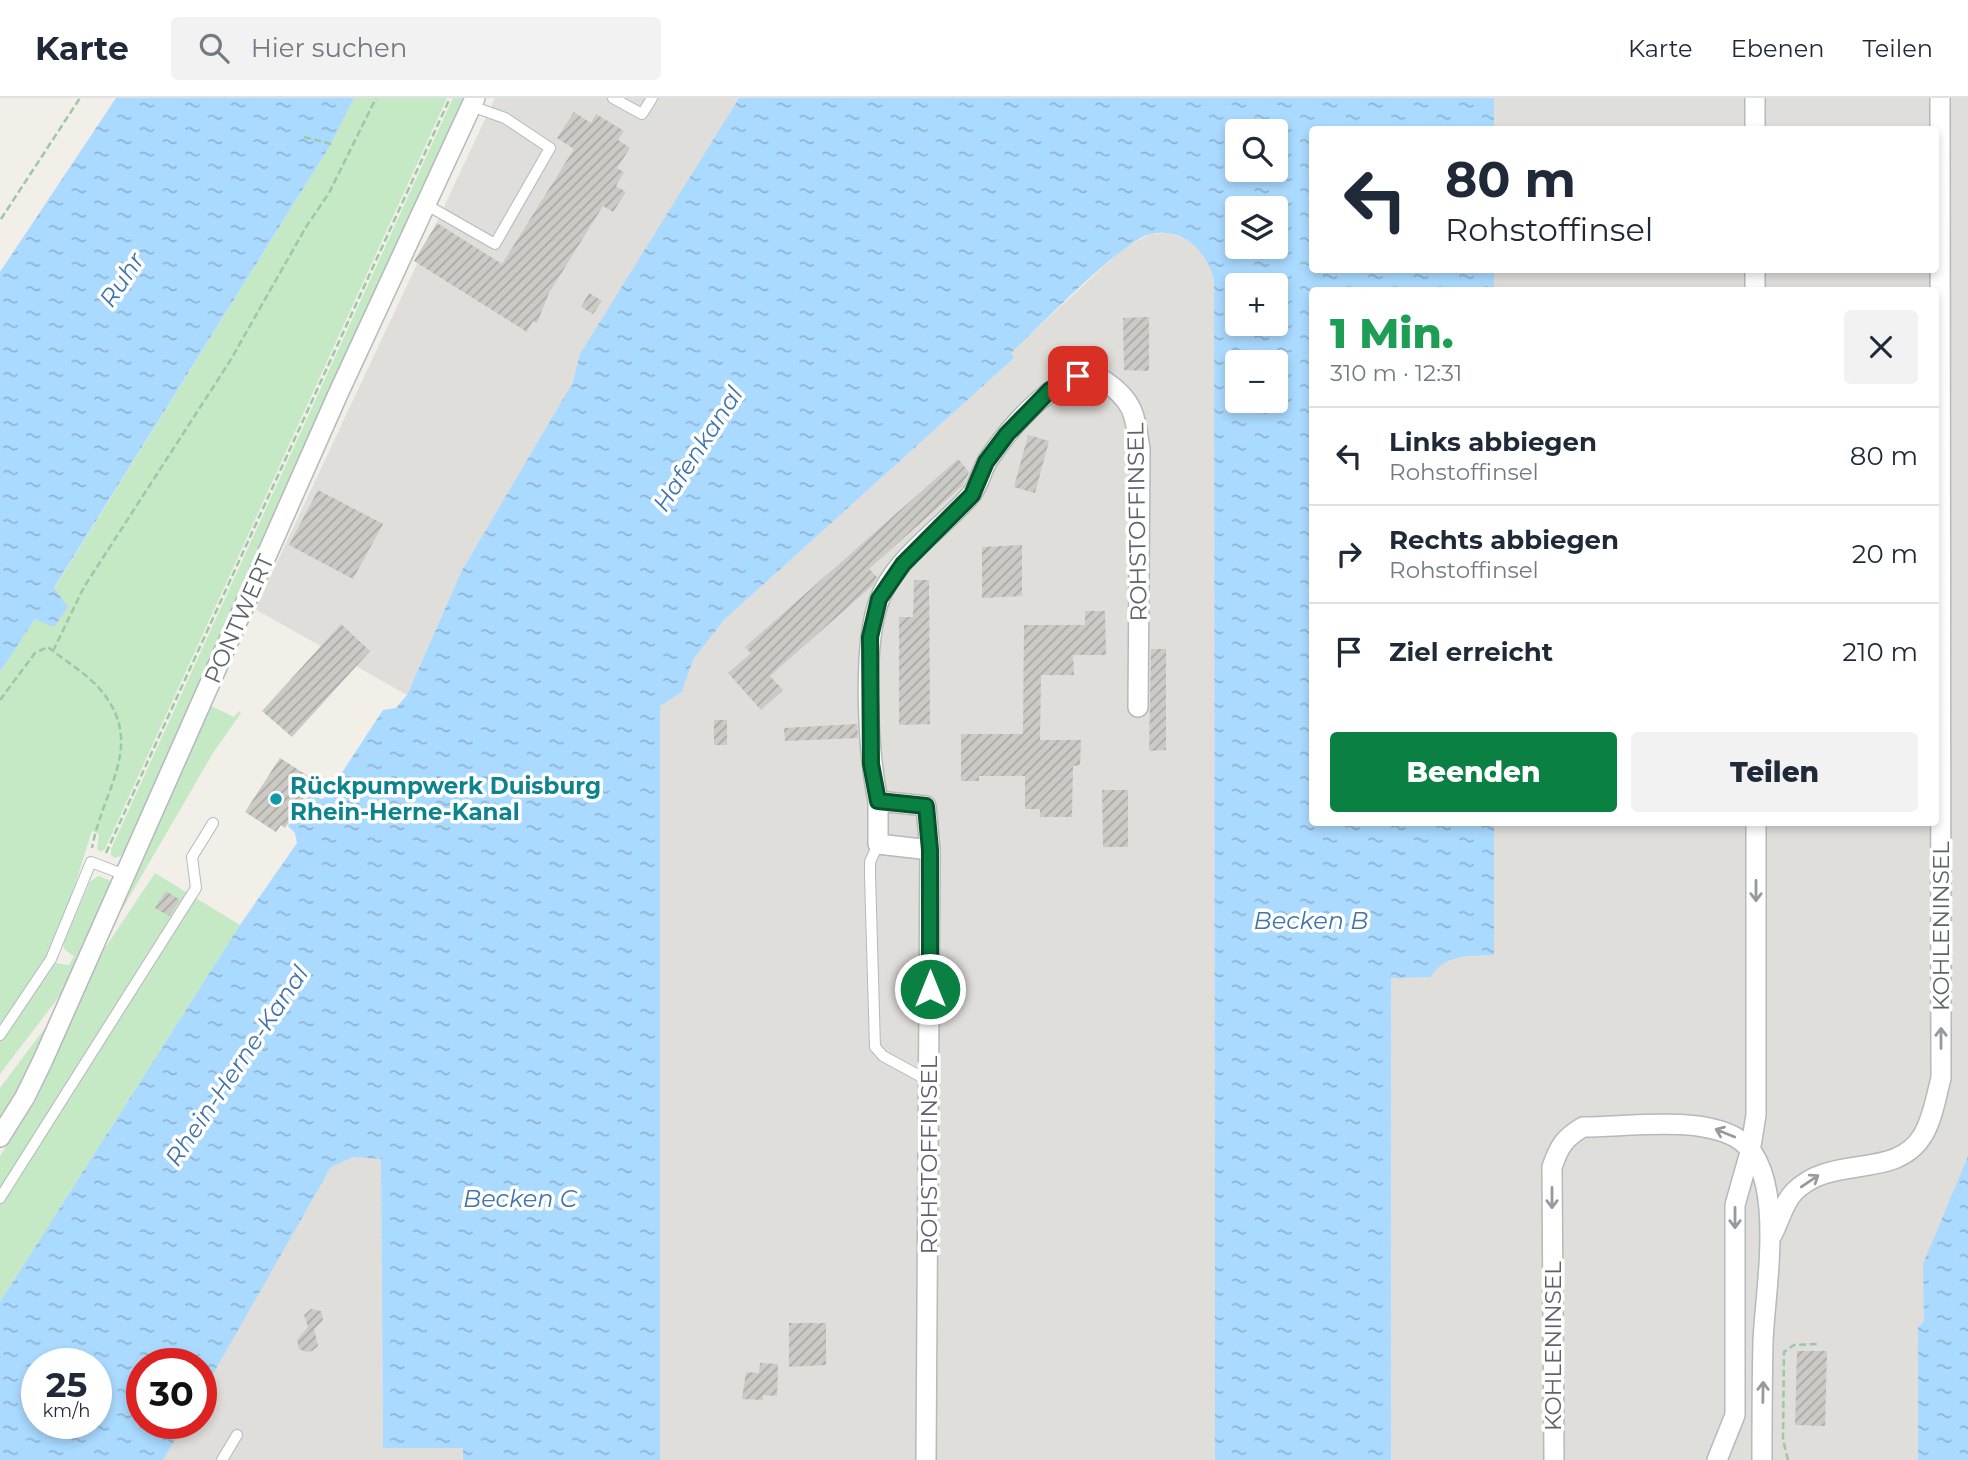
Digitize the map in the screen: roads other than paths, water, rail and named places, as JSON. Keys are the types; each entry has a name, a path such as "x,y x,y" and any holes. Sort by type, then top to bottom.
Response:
{"street":[{"path":"1755,98 1755,126"},
{"name":"KOHLENINSEL","path":"1772,1235 1792,1194 1810,1179 1828,1170 1891,1162 1905,1155 1922,1138 1931,1119 1941,1078 1940,98"},
{"name":"PONTWERT","path":"0,1137 25,1097 473,102"},
{"name":"ROHSTOFFINSEL","path":"878,844 878,801 871,764 870,637 879,599 903,564 972,495 986,462 1007,434 1050,390 1078,376 1098,377 1120,392 1135,411 1140,449 1138,707"},
{"name":"ROHSTOFFINSEL","path":"878,801 926,806 930,850 926,1460"},
{"path":"1717,1460 1735,1415 1735,1205 1750,1152 1756,1115 1756,826"},
{"path":"878,844 930,850"},
{"name":"KOHLENINSEL","path":"1554,1460 1552,1167 1559,1147 1565,1138 1583,1127 1709,1126 1738,1138 1762,1170 1772,1235 1763,1342 1762,1460"},
{"path":"1735,1348 1763,1342"}],"lane":[{"path":"614,98 642,114 652,98"},
{"path":"425,204 495,244 550,148 505,118 473,102"},
{"path":"0,1198 196,888 192,857 213,823"},
{"path":"878,844 870,862 875,1047 883,1056 929,1081"},
{"path":"0,1035 51,959 91,862 125,875"},
{"path":"222,1460 237,1435"}],"water":[{"name":"Ruhr","path":"116,98 354,98 331,144 54,588 68,607 54,627 35,619 0,672 0,272"},
{"path":"739,98 1494,98 1494,126 1309,126 1309,273 1494,273 1494,287 1309,287 1309,826 1494,826 1494,955 1450,960 1431,977 1391,978 1391,1460 1215,1460 1214,280 1200,251 1184,238 1163,233 1151,234 1138,240 1101,268 1011,353 1014,358 724,620 693,660 682,692 660,706 660,1460 463,1460 463,1448 383,1448 381,1159 353,1157 331,1167 217,1367 217,1348 126,1348 126,1439 175,1439 163,1460 0,1460 0,1302 240,925 297,843 295,833 288,826 292,820 298,821 294,818 299,810 304,813 300,808 304,801 311,803 306,799 310,793 321,799 326,797 383,710 396,708 407,695 461,572 573,382 580,354"},
{"path":"1968,1156 1968,1460 1918,1460 1918,1327 1924,1321 1923,1264"}],"place":[{"name":"Rückpumpwerk Duisburg Rhein-Herne-Kanal","path":"276,799"}],"water label":[{"name":"Hafenkanal","path":"698,449"},
{"name":"Becken B","path":"1311,921"},
{"name":"Rhein-Herne-Kanal","path":"237,1066"},
{"name":"Becken C","path":"520,1199"}]}
